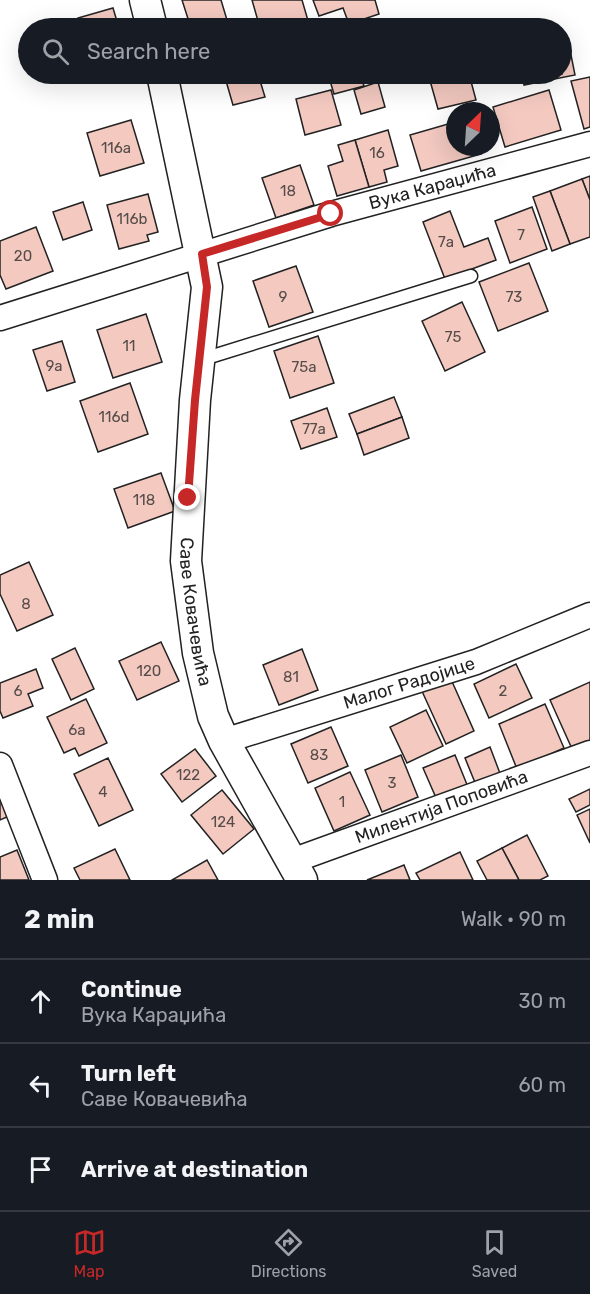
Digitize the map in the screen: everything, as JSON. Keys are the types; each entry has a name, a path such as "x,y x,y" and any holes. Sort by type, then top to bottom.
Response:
{"street":[{"path":"145,0 150,18"},
{"name":"Саве Ковачевића","path":"164,84 202,254 207,287 195,400 186,561 198,652 213,716 224,741 297,871"},
{"name":"Вука Караџића","path":"0,318 331,214 590,144"},
{"name":"Малог Радојице","path":"224,741 476,662 590,615"},
{"name":"Милентија Поповића","path":"297,871 590,753"},
{"path":"0,765 45,880"}],"lane":[{"path":"200,360 471,276"}],"building":[{"path":"182,0 221,0 226,18 188,18"},
{"path":"252,0 302,0 307,18 257,18"},
{"path":"313,0 375,0 379,14 367,18 347,18 343,8 319,16"},
{"path":"113,8 116,18 78,18"},
{"path":"572,60 575,75 572,76"},
{"path":"590,77 590,127 584,129 572,84 572,81"},
{"path":"227,84 261,84 265,97 233,105"},
{"path":"331,84 363,84 364,86 334,94"},
{"path":"379,84 385,107 361,114 354,90"},
{"path":"431,84 472,84 476,100 446,102 446,107 438,109"},
{"path":"331,90 341,125 305,135 296,99"},
{"path":"549,90 561,130 505,147 500,130 500,105"},
{"path":"131,120 144,163 100,176 87,133"},
{"path":"446,125 446,156 474,156 421,171 410,135"},
{"path":"388,130 398,166 384,170 387,182 369,187 355,140"},
{"path":"355,140 369,187 337,196 328,166 343,161 338,145"},
{"path":"300,165 314,205 276,218 262,178"},
{"path":"590,176 590,200 582,179"},
{"path":"582,179 590,200 590,237 570,244 550,191"},
{"path":"550,191 570,244 552,251 533,197"},
{"path":"148,194 158,232 147,235 149,241 119,249 107,205"},
{"path":"83,202 92,230 63,240 53,212"},
{"path":"532,207 547,249 510,263 495,221"},
{"path":"450,211 464,247 488,238 496,260 445,279 423,222"},
{"path":"36,227 53,271 6,289 0,275 0,241"},
{"path":"529,263 548,311 498,331 479,282"},
{"path":"296,266 313,312 269,327 253,281"},
{"path":"462,302 485,352 445,371 422,321"},
{"path":"146,314 162,362 113,378 97,330"},
{"path":"318,336 334,383 290,398 274,351"},
{"path":"62,341 75,382 47,391 33,350"},
{"path":"130,383 148,434 98,452 80,401"},
{"path":"394,397 402,417 357,434 349,414"},
{"path":"327,408 337,437 301,449 291,421"},
{"path":"402,417 409,438 364,455 357,434"},
{"path":"161,473 175,511 128,528 114,489"},
{"path":"29,562 53,615 17,631 0,594 0,575"},
{"path":"161,642 179,681 137,700 119,661"},
{"path":"75,648 94,689 71,700 52,659"},
{"path":"302,649 318,690 279,705 263,665"},
{"path":"516,664 532,698 489,718 474,684"},
{"path":"36,669 43,688 28,694 33,706 3,718 0,711 0,683"},
{"path":"450,677 474,731 446,744 421,689"},
{"path":"590,682 590,744 573,751 550,700"},
{"path":"86,699 107,743 79,756 75,748 64,753 47,717"},
{"path":"545,704 564,748 517,769 499,724"},
{"path":"426,710 443,746 407,763 390,727"},
{"path":"331,727 348,766 308,783 291,744"},
{"path":"490,747 501,776 476,785 465,758"},
{"path":"195,749 216,776 182,802 161,774"},
{"path":"401,755 418,797 382,812 365,770"},
{"path":"455,755 468,787 437,800 423,768"},
{"path":"108,758 133,810 99,826 74,774"},
{"path":"350,772 370,815 334,831 315,788"},
{"path":"590,789 590,805 576,812 569,799"},
{"path":"222,790 254,829 223,854 191,815"},
{"path":"0,796 9,816 0,820"},
{"path":"590,809 590,843 577,815"},
{"path":"527,835 548,876 540,880 519,880 502,848"},
{"path":"502,848 519,880 487,880 477,861"},
{"path":"115,849 130,880 80,880 74,868"},
{"path":"17,850 29,880 0,880 0,857"},
{"path":"460,852 473,880 420,880 416,873"},
{"path":"207,860 218,880 172,880"},
{"path":"404,865 410,880 367,880"}],"route":[{"path":"188,498 195,400 207,287 202,254 331,214"}]}
